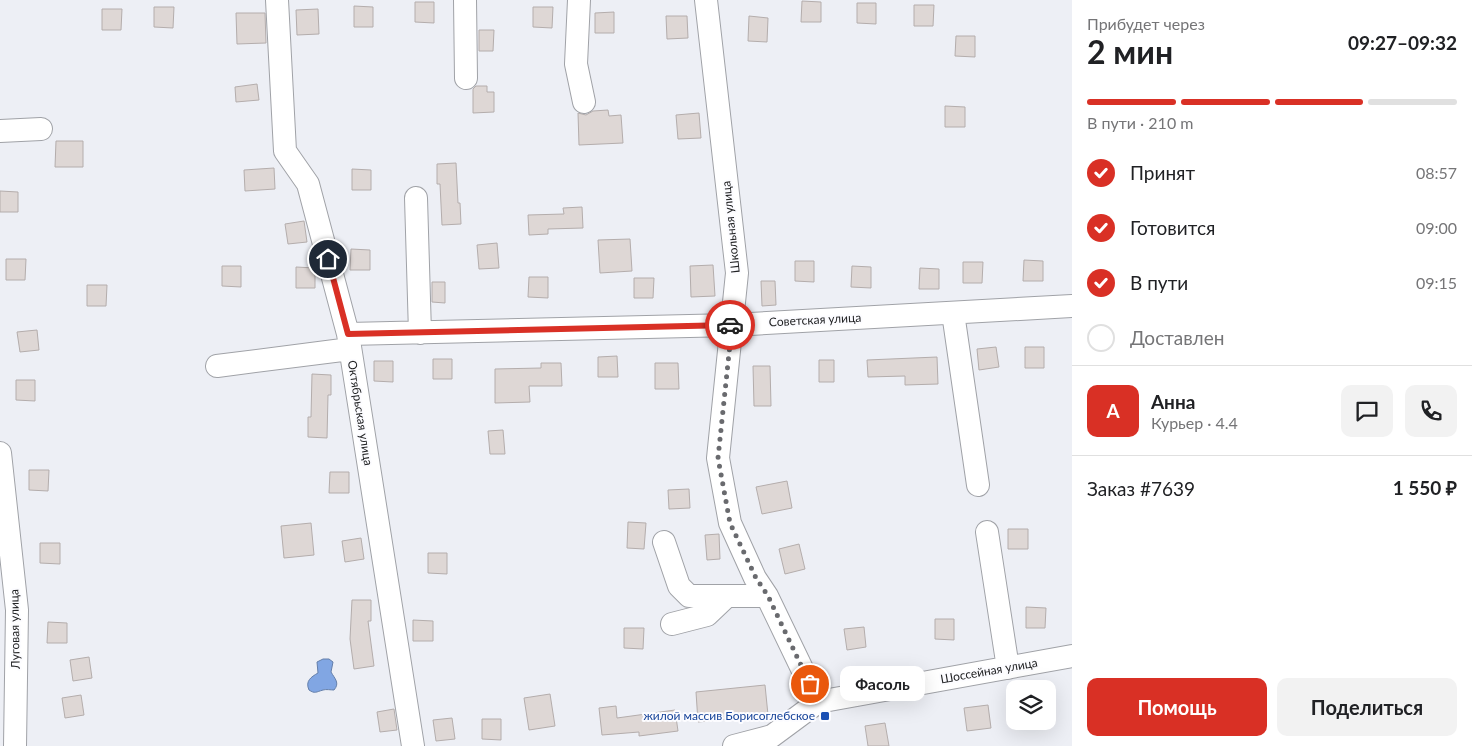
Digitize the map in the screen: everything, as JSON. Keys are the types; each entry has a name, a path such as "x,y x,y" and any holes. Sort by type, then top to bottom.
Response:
{"street":[{"name":"Октябрьская улица","path":"277,0 285,152 308,184 349,341 412,746"},
{"path":"465,0 466,78"},
{"path":"579,0 576,64 584,102"},
{"name":"Школьная улица","path":"706,0 737,273 718,458 730,523 756,578 768,596 818,702"},
{"path":"0,130 41,129"},
{"path":"416,198 420,332"},
{"name":"Советская улица","path":"217,366 349,341 420,332 732,325 1072,306"},
{"path":"953,313 978,485"},
{"name":"Луговая улица","path":"0,453 17,610 15,746"},
{"path":"987,532 1008,668"},
{"path":"664,542 679,586 690,596 768,596"},
{"path":"672,624 708,615 727,596"},
{"name":"Шоссейная улица","path":"818,702 1072,656"},
{"path":"734,746 772,736 818,702"}],"water":[{"path":"329,659 333,662 331,672 337,685 334,690 313,692 309,690 308,682 318,673 317,662"}],"building":[{"path":"802,1 821,2 821,22 801,22"},
{"path":"415,2 434,2 434,23 415,22"},
{"path":"857,3 876,3 876,24 857,23"},
{"path":"914,5 934,5 933,26 914,26"},
{"path":"354,6 373,7 373,27 354,27"},
{"path":"154,7 174,7 173,28 154,27"},
{"path":"533,7 553,7 552,28 533,27"},
{"path":"102,9 122,9 121,30 102,30"},
{"path":"318,9 319,34 297,35 296,10"},
{"path":"614,12 614,33 595,33 595,13"},
{"path":"236,13 265,13 266,43 237,44"},
{"path":"666,16 687,16 688,38 667,39"},
{"path":"749,16 768,18 767,42 748,41"},
{"path":"479,30 494,30 493,51 479,51"},
{"path":"956,36 975,36 975,57 955,56"},
{"path":"257,84 259,100 236,102 235,87"},
{"path":"476,86 487,86 487,92 494,92 494,112 473,113 473,89"},
{"path":"945,106 965,107 965,127 945,127"},
{"path":"608,110 609,116 621,115 623,143 579,145 578,113 586,115 593,111"},
{"path":"699,113 701,138 678,139 676,115"},
{"path":"56,141 83,141 83,167 55,167"},
{"path":"456,163 461,224 442,225 440,184 437,184 437,164"},
{"path":"274,168 275,189 245,191 244,170"},
{"path":"352,169 371,170 371,190 352,190"},
{"path":"0,191 18,192 18,212 0,212"},
{"path":"582,207 583,228 548,229 548,234 529,235 528,215 564,214 563,208"},
{"path":"304,221 307,242 288,244 285,224"},
{"path":"630,239 632,271 600,273 598,240"},
{"path":"497,243 499,268 479,269 477,245"},
{"path":"351,249 370,250 370,270 350,270"},
{"path":"6,259 26,259 25,280 6,280"},
{"path":"1024,260 1043,261 1043,281 1023,281"},
{"path":"795,261 814,261 814,282 795,281"},
{"path":"963,262 983,262 982,283 963,283"},
{"path":"713,265 715,296 691,297 690,266"},
{"path":"222,266 241,266 241,287 222,286"},
{"path":"852,266 871,267 871,288 851,287"},
{"path":"296,267 315,268 315,288 296,288"},
{"path":"920,268 939,269 939,289 919,289"},
{"path":"529,277 548,277 548,298 528,297"},
{"path":"634,278 654,278 653,298 634,298"},
{"path":"761,281 775,281 776,305 762,306"},
{"path":"432,282 445,282 445,303 432,302"},
{"path":"87,285 107,285 106,306 87,306"},
{"path":"37,330 39,350 20,352 17,332"},
{"path":"996,347 999,367 979,370 977,349"},
{"path":"1025,347 1044,347 1044,368 1025,368"},
{"path":"617,356 618,377 598,377 598,357"},
{"path":"937,357 938,384 905,385 905,376 868,377 867,360"},
{"path":"433,359 452,359 452,379 433,379"},
{"path":"819,360 834,360 834,382 819,382"},
{"path":"374,361 393,361 393,382 374,381"},
{"path":"541,363 561,363 562,386 529,386 530,402 495,403 495,369 541,368"},
{"path":"655,363 678,363 679,389 655,389"},
{"path":"753,366 770,366 771,406 754,406"},
{"path":"312,374 331,375 331,395 328,395 327,438 308,437 308,417 311,417"},
{"path":"16,380 35,380 35,401 16,400"},
{"path":"503,430 505,454 490,454 488,431"},
{"path":"29,470 49,470 48,491 29,490"},
{"path":"330,472 349,472 349,493 329,493"},
{"path":"787,481 792,508 762,514 756,487"},
{"path":"689,489 690,508 669,509 668,490"},
{"path":"628,522 646,523 644,549 627,548"},
{"path":"311,523 314,555 284,558 281,526"},
{"path":"1008,529 1028,529 1028,549 1008,549"},
{"path":"719,534 720,559 707,560 705,535"},
{"path":"361,538 364,559 345,562 342,541"},
{"path":"40,543 60,543 60,564 40,563"},
{"path":"799,544 805,569 785,574 779,549"},
{"path":"428,553 447,553 447,574 428,573"},
{"path":"352,600 371,600 371,621 368,621 374,666 354,669 350,639"},
{"path":"1026,607 1046,608 1045,628 1026,628"},
{"path":"935,619 954,619 954,640 935,639"},
{"path":"413,620 433,621 433,641 413,641"},
{"path":"48,622 67,623 67,643 47,643"},
{"path":"864,627 866,647 847,650 844,629"},
{"path":"624,628 644,628 643,649 624,648"},
{"path":"89,657 92,678 73,681 70,660"},
{"path":"765,685 768,715 698,722 696,692"},
{"path":"550,694 555,726 529,730 524,698"},
{"path":"81,695 84,715 65,718 62,698"},
{"path":"988,705 991,728 967,731 964,708"},
{"path":"616,706 617,718 675,710 678,731 639,736 639,732 602,735 599,708"},
{"path":"394,709 397,730 380,732 377,712"},
{"path":"452,718 455,739 436,741 433,720"},
{"path":"482,719 501,719 501,740 482,739"},
{"path":"885,723 889,746 868,746 865,726"}],"way so far":[{"path":"730,325 732,325 718,458 730,523 756,578 768,596 810,684"}],"place":[{"name":"Фасоль","path":"810,684"},
{"name":"жилой массив Борисоглебское","path":"825,716"}],"route":[{"path":"328,259 348,334 730,325"}]}
